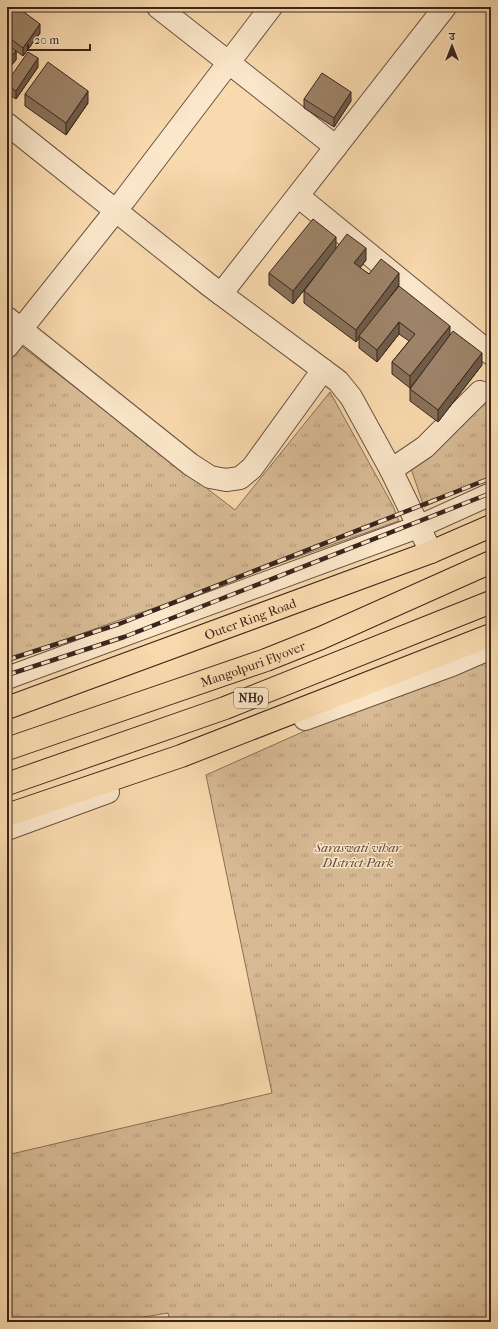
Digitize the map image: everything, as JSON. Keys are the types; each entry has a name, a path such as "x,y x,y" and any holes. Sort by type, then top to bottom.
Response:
{"main road":[{"name":"Outer Ring Road","path":"7,708 430,552 491,526"},
{"name":"Mangolpuri Flyover","path":"7,749 266,660 321,638 491,562"},
{"name":"NH9","path":"7,784 225,708 491,602"},
{"path":"7,815 181,756 491,635"}],"street":[{"path":"158,7 336,148"},
{"path":"7,347 15,324 116,211 271,7"},
{"path":"221,294 445,7"},
{"path":"8,128 221,294 338,381 351,397 391,470 430,552"},
{"path":"298,196 491,354"},
{"path":"15,324 190,464 210,477 226,480 240,478 252,468 323,370"},
{"path":"391,470 424,447 480,392"},
{"path":"7,678 418,526 491,494"},
{"path":"7,829 452,665 491,648"}],"green space":[{"path":"7,335 235,510 330,392 393,506 399,521 7,660"},
{"path":"491,379 491,477 424,507 404,448 443,434"},
{"name":"Saraswati vihar DIstrict Park","path":"491,648 491,1322 170,1322 168,1313 113,1322 7,1322 7,1155 272,1093 206,775"}],"building":[{"path":"12,7 17,7 40,24 23,48 7,36 7,14"},
{"path":"7,44 16,51 7,62"},
{"path":"28,52 38,58 16,91 7,85 7,82"},
{"path":"48,62 88,91 66,123 25,94"},
{"path":"322,73 351,92 334,118 304,99"},
{"path":"313,219 336,237 293,291 269,273"},
{"path":"347,234 366,248 354,263 369,274 381,259 399,273 356,330 304,291"},
{"path":"399,286 450,326 410,376 392,362 415,334 399,322 377,350 359,336"},
{"path":"453,331 482,353 438,410 410,389"}],"railway":[{"path":"7,660 119,624 491,478"},
{"path":"7,675 124,637 491,493"}]}
